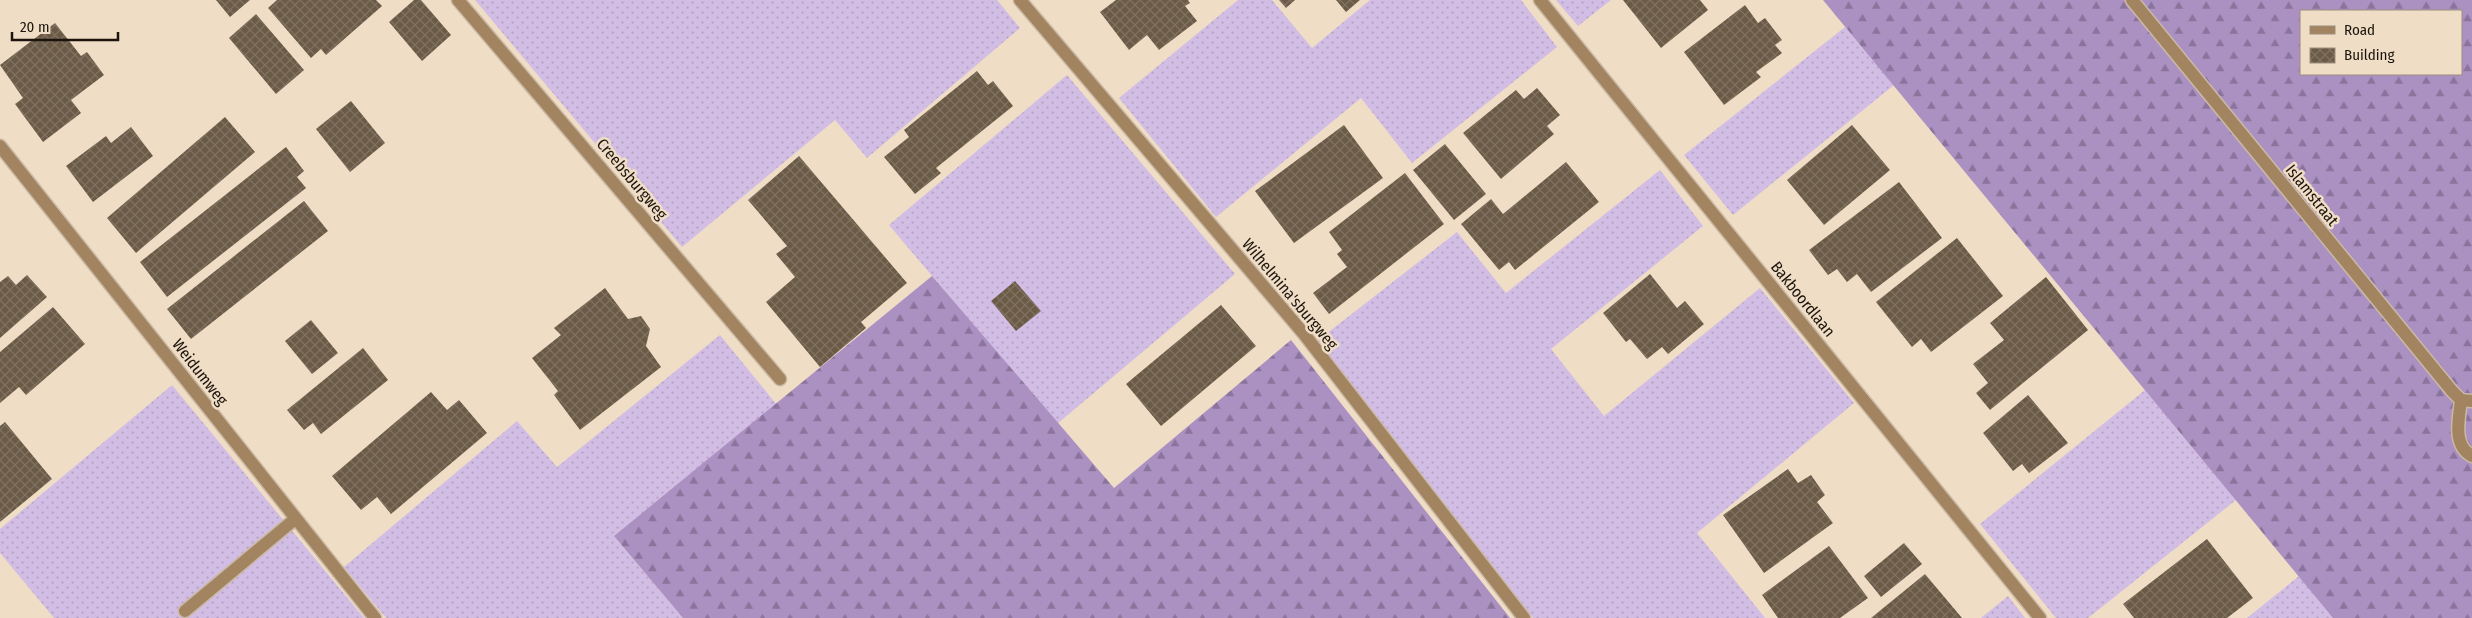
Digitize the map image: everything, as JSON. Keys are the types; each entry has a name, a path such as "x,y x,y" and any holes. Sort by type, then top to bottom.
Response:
{"street":[{"name":"Creebsburgweg","path":"458,0 780,379"},
{"name":"Wilhelmina'sburgweg","path":"1020,0 1304,334 1524,618"},
{"name":"Bakboordlaan","path":"1540,0 2040,618"},
{"name":"Islamstraat","path":"2132,0 2466,400"},
{"name":"Weidumweg","path":"0,146 375,618"},
{"path":"2466,400 2458,440 2464,450 2472,456"},
{"path":"185,611 295,519"}],"shaded area":[{"path":"475,0 997,0 1020,28 867,158 835,120 682,247"},
{"path":"1238,0 1272,0 1312,48 1370,0 1521,0 1557,47 1412,163 1361,98 1216,217 1119,98"},
{"path":"1556,0 1611,0 1578,26"},
{"path":"1845,27 1894,85 1733,215 1684,155"},
{"path":"1067,75 1235,274 1057,424 889,225"},
{"path":"1660,170 1703,226 1551,349 1604,416 1760,288 1854,403 1697,533 1765,618 1533,618 1317,341 1457,232 1506,293"},
{"path":"720,335 777,405 614,536 683,618 386,618 344,567 517,421 557,467"},
{"path":"172,385 364,618 54,618 0,553 0,529"},
{"path":"2145,390 2236,500 2088,618 2056,618 1980,524"},
{"path":"2299,576 2333,618 2247,618"},
{"path":"2008,596 2025,618 1981,618"}],"green space":[{"path":"1823,0 2472,0 2472,618 2333,618"},
{"path":"932,276 1114,488 1291,340 1510,618 683,618 614,536"}],"building":[{"path":"216,0 250,0 230,17"},
{"path":"277,0 376,0 382,6 326,55 321,49 311,58 268,8"},
{"path":"414,0 421,0 451,35 422,61 389,22"},
{"path":"1116,0 1188,0 1190,3 1185,6 1197,21 1159,50 1147,35 1129,50 1100,12"},
{"path":"1279,0 1295,0 1286,8"},
{"path":"1336,0 1360,0 1346,12"},
{"path":"1623,0 1700,0 1708,10 1661,48"},
{"path":"1745,5 1758,23 1765,18 1782,40 1775,45 1782,53 1756,72 1761,77 1724,105 1684,52"},
{"path":"256,14 304,70 276,94 229,38"},
{"path":"55,23 81,56 87,52 104,75 71,100 81,113 43,142 15,104 23,98 0,65"},
{"path":"977,71 988,85 993,81 1013,106 936,168 941,173 915,194 884,157 909,137 904,130"},
{"path":"1537,88 1560,115 1547,126 1554,134 1501,179 1463,133 1516,90 1524,99"},
{"path":"351,101 385,143 350,172 316,129"},
{"path":"225,117 255,152 136,253 107,218"},
{"path":"1344,125 1383,178 1294,243 1255,191"},
{"path":"1852,125 1890,170 1824,225 1787,180"},
{"path":"131,127 153,156 93,202 66,166 106,136 111,143"},
{"path":"1445,144 1486,194 1454,220 1413,170"},
{"path":"286,147 304,171 297,177 306,188 167,297 140,262"},
{"path":"799,156 907,283 861,322 866,328 820,367 766,302 795,277 776,254 787,246 748,200"},
{"path":"1566,162 1599,202 1515,270 1509,262 1499,270 1461,224 1491,199 1503,214"},
{"path":"1405,173 1444,224 1329,314 1313,293 1347,267 1337,254 1342,250 1329,232"},
{"path":"1899,182 1942,238 1871,292 1857,274 1847,282 1837,269 1828,275 1809,250"},
{"path":"304,201 328,231 191,339 167,309"},
{"path":"1957,238 2003,296 1931,352 1921,339 1912,347 1876,302"},
{"path":"1650,274 1677,308 1685,301 1704,324 1668,354 1662,347 1647,359 1630,339 1626,342 1603,313"},
{"path":"27,275 47,297 0,338 0,282 8,276 16,285"},
{"path":"2046,277 2088,330 1990,410 1976,393 1988,383 1973,364 2004,340 1990,323"},
{"path":"1015,281 1041,311 1016,331 991,301"},
{"path":"605,288 628,319 641,316 650,329 646,346 661,367 580,430 554,395 558,391 532,358 561,335 554,328"},
{"path":"1221,305 1256,346 1161,426 1126,384"},
{"path":"53,307 85,344 26,395 19,387 0,403 0,352"},
{"path":"311,320 338,353 312,374 285,341"},
{"path":"363,348 388,380 321,434 313,423 304,430 287,410"},
{"path":"431,392 447,410 459,400 487,433 391,514 377,497 361,510 332,476"},
{"path":"2028,395 2068,443 2029,473 2022,464 2013,471 1983,433"},
{"path":"5,422 52,479 0,522 0,426"},
{"path":"1788,469 1798,483 1811,475 1825,495 1817,502 1833,523 1764,573 1723,515"},
{"path":"2207,539 2253,598 2227,618 2134,618 2123,604"},
{"path":"1904,543 1922,564 1881,597 1864,576"},
{"path":"1829,546 1868,598 1840,618 1778,618 1762,595"},
{"path":"1925,574 1962,618 1871,618"}]}
